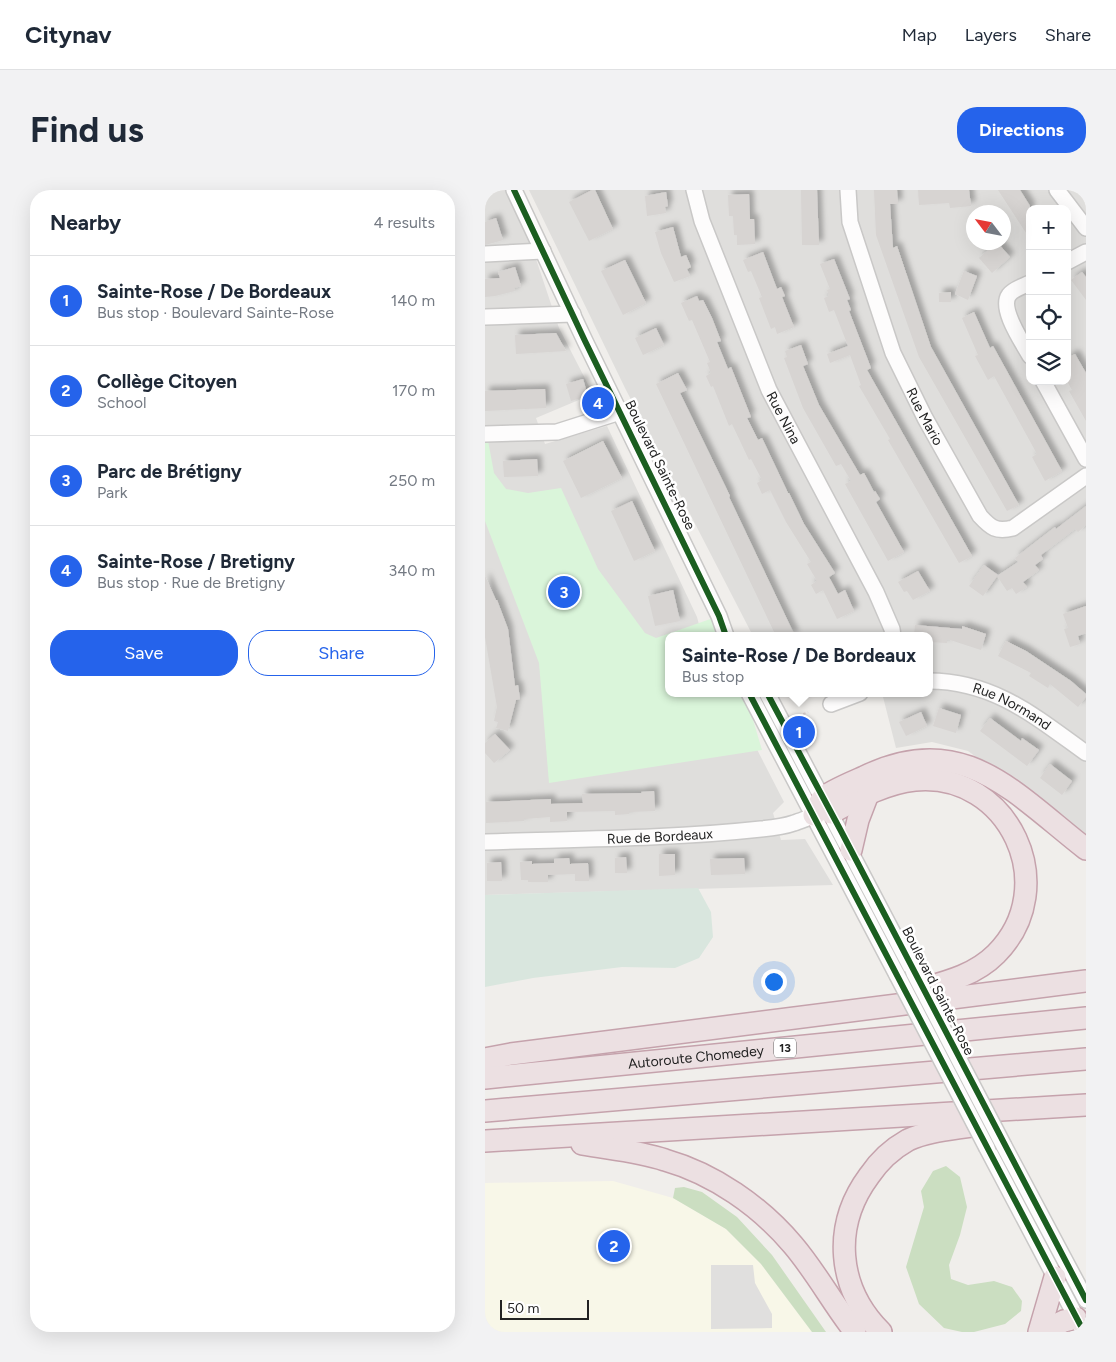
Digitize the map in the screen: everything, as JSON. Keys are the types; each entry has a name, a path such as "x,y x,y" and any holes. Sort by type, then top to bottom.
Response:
{"highway":[{"path":"823,808 874,772 892,765 923,760 951,761 977,769 1000,781 1086,849"},
{"path":"823,808 905,781 925,779 953,783 972,791 995,808 1014,832 1024,859 1027,879 1021,911 1014,930 999,951 981,966 948,982 854,1011"},
{"path":"851,850 858,820 868,794"},
{"path":"485,1059 1086,981"},
{"name":"Autoroute Chomedey","path":"485,1078 1086,1018"},
{"path":"485,1111 1086,1059"},
{"path":"485,1141 1077,1106"},
{"path":"881,1332 865,1313 853,1291 847,1274 844,1254 850,1210 857,1193 873,1170 892,1151 910,1139 1077,1106"},
{"path":"540,1138 638,1153 665,1160 690,1169 726,1188 762,1214 793,1244 855,1332"},
{"path":"1040,1332 1055,1277"},
{"path":"1040,1332 1064,1321 1082,1321"}],"street":[{"name":"Boulevard Sainte-Rose","path":"514,190 719,616 725,632"},
{"name":"Rue Nina","path":"694,190 701,221 769,390 876,592 892,632"},
{"name":"Rue Mario","path":"848,190 850,222 893,353 925,418 980,516 990,526 1002,530 1013,528 1086,476"},
{"path":"1057,190 1086,228"},
{"path":"485,254 543,251"},
{"path":"1071,260 1086,252"},
{"path":"1026,285 1010,294 1006,302 1011,321 1026,349"},
{"path":"485,317 573,314"},
{"path":"1045,385 1086,459"},
{"path":"485,434 557,432 620,412"},
{"name":"Boulevard Sainte-Rose","path":"719,616 729,632"},
{"name":"Rue Normand","path":"933,681 985,690 1025,709 1086,753"},
{"name":"Boulevard Sainte-Rose","path":"752,697 851,850 1005,1146 1082,1321"},
{"name":"Boulevard Sainte-Rose","path":"769,697 823,808 897,975 1055,1277 1082,1321"},
{"path":"831,704 849,697"},
{"name":"Rue de Bordeaux","path":"485,842 758,830 791,824 823,808"}],"path":[{"path":"792,719 808,712"}],"shaded area":[{"path":"485,190 513,190 559,328 593,394 536,418 545,444 607,426 697,617 701,632 665,632 665,697 730,697 784,802 773,813 781,840 805,839 833,885 485,895"},
{"path":"529,190 1086,190 1086,838 968,751 932,742 896,748 883,697 933,697 933,632 751,632 625,388"},
{"path":"698,888 711,912 713,937 699,958 675,968 622,967 533,978 485,987 485,895"},
{"path":"613,1181 673,1198 726,1229 761,1264 812,1332 485,1332 485,1183"},
{"path":"711,1265 753,1265 755,1283 772,1314 772,1328 711,1329"}],"green space":[{"path":"485,434 487,435 494,473 506,489 528,493 561,488 598,569 645,633 656,638 665,635 665,697 746,697 762,750 549,783 539,663 485,521"},
{"path":"719,616 725,632 673,632"},
{"path":"946,1166 960,1177 967,1207 960,1235 949,1265 951,1279 968,1285 994,1281 1012,1287 1022,1301 1021,1311 1005,1324 974,1332 962,1332 944,1328 919,1304 906,1267 924,1207 921,1191 933,1171"},
{"path":"684,1187 702,1192 737,1217 772,1255 826,1332 812,1332 761,1264 726,1229 673,1198 675,1188"}],"building":[{"path":"595,190 613,229 589,241 569,202"},
{"path":"801,190 817,190 819,245 802,245"},
{"path":"874,190 897,190 898,204 890,204 893,248 897,246 931,347 1019,505 1007,511 919,357 876,235"},
{"path":"918,190 969,190 971,205 966,206 950,208 949,203 919,205"},
{"path":"998,190 1020,190 1029,205 1026,205 1026,233 1011,210 1011,205 1008,205"},
{"path":"666,192 668,206 665,207 666,213 647,216 645,196"},
{"path":"749,194 750,219 754,219 755,244 737,245 737,235 734,235 733,216 729,216 728,195"},
{"path":"496,218 503,240 485,245 485,222"},
{"path":"673,227 681,257 686,255 691,267 687,269 690,276 674,282 661,253 655,232"},
{"path":"988,250 1004,250 1010,257 992,273 979,258"},
{"path":"763,252 777,289 781,287 785,296 782,297 794,327 777,334 775,327 771,329 759,298 762,297 751,271 748,272 743,260"},
{"path":"834,259 850,299 847,300 851,310 849,311 871,368 867,370 972,556 959,563 859,386 861,385 850,355 830,363 827,354 848,346 834,310 829,312 824,298 829,296 827,290 830,289 820,264"},
{"path":"625,260 646,303 623,315 601,271"},
{"path":"515,267 521,286 514,288 515,291 485,297 485,279 500,278 498,272"},
{"path":"964,271 977,276 968,300 955,294"},
{"path":"1082,272 1086,277 1086,300 1071,280"},
{"path":"951,292 951,302 939,302 939,293"},
{"path":"697,296 699,301 703,300 712,318 721,341 717,342 728,369 731,367 751,417 747,418 758,440 762,438 804,524 835,573 829,577 838,594 845,590 854,611 837,619 823,590 816,594 811,585 817,581 807,564 811,562 786,522 770,490 762,494 757,483 762,480 751,459 749,460 732,424 729,426 713,386 711,387 706,376 711,373 707,363 710,362 692,320 689,321 681,303"},
{"path":"974,312 990,348 993,346 1062,471 1045,481 1032,457 1037,454 994,376 988,380 975,356 978,355 962,318"},
{"path":"656,328 664,345 643,355 635,338"},
{"path":"556,333 566,351 516,354 515,335"},
{"path":"801,345 808,364 803,366 819,405 860,475 864,473 880,499 876,502 904,552 888,561 845,484 851,481 841,464 836,466 803,408 784,358 787,357 785,351"},
{"path":"1075,354 1086,373 1086,421 1069,391 1072,390 1069,385 1071,385 1071,356"},
{"path":"678,373 687,390 680,393 793,632 774,632 656,384"},
{"path":"583,379 588,396 571,401 566,384"},
{"path":"545,389 546,408 485,411 485,391"},
{"path":"603,441 622,478 581,498 563,461"},
{"path":"537,459 538,476 504,477 503,461"},
{"path":"632,501 655,551 634,561 611,511"},
{"path":"1086,506 1086,525 1078,532 1075,529 1041,555 1043,559 1035,565 1039,570 1023,582 1027,587 1016,594 1012,588 1007,591 997,576 1018,562 1015,558"},
{"path":"984,565 998,575 983,596 969,586"},
{"path":"918,571 930,591 913,600 907,591 904,592 898,582"},
{"path":"485,576 508,629 515,686 518,685 520,699 516,700 508,731 496,728 498,722 494,721 497,707 485,637"},
{"path":"673,590 680,621 655,626 648,596"},
{"path":"1086,606 1086,633 1078,636 1080,644 1070,647 1064,629 1068,628 1063,614"},
{"path":"915,625 962,629 962,626 986,634 981,650 947,639 947,643 933,642 933,632 914,632"},
{"path":"1006,641 1026,651 1071,681 1086,694 1086,697 1078,707 1050,684 1048,688 1029,676 1031,673 998,656"},
{"path":"939,708 961,715 956,733 933,726"},
{"path":"921,712 927,726 906,736 899,722"},
{"path":"990,718 1021,741 1022,738 1039,750 1027,766 980,731"},
{"path":"495,734 510,750 494,763 485,753 485,743"},
{"path":"1050,764 1072,781 1062,795 1040,778"},
{"path":"654,791 655,811 629,812 629,814 615,815 615,811 567,812 567,821 550,822 550,817 524,819 524,821 486,823 486,802 551,799 551,804 583,803 582,794"},
{"path":"659,854 675,854 675,875 659,876"},
{"path":"626,857 627,873 615,873 615,858"},
{"path":"569,858 570,864 588,863 589,881 575,881 575,874 548,875 548,882 521,880 520,862 532,861 532,864 554,863 554,859"},
{"path":"744,858 745,874 711,875 710,859"},
{"path":"501,862 502,881 487,881 487,863"}],"cycle path":[{"path":"514,190 719,616 725,632"},
{"path":"751,697 1084,1332"},
{"path":"769,697 1086,1300"}],"place":[{"name":"Sainte-Rose / Bretigny","path":"598,403"},
{"name":"Parc de Brétigny","path":"564,592"},
{"name":"Sainte-Rose / De Bordeaux","path":"799,732"},
{"name":"Collège Citoyen","path":"614,1246"}]}
